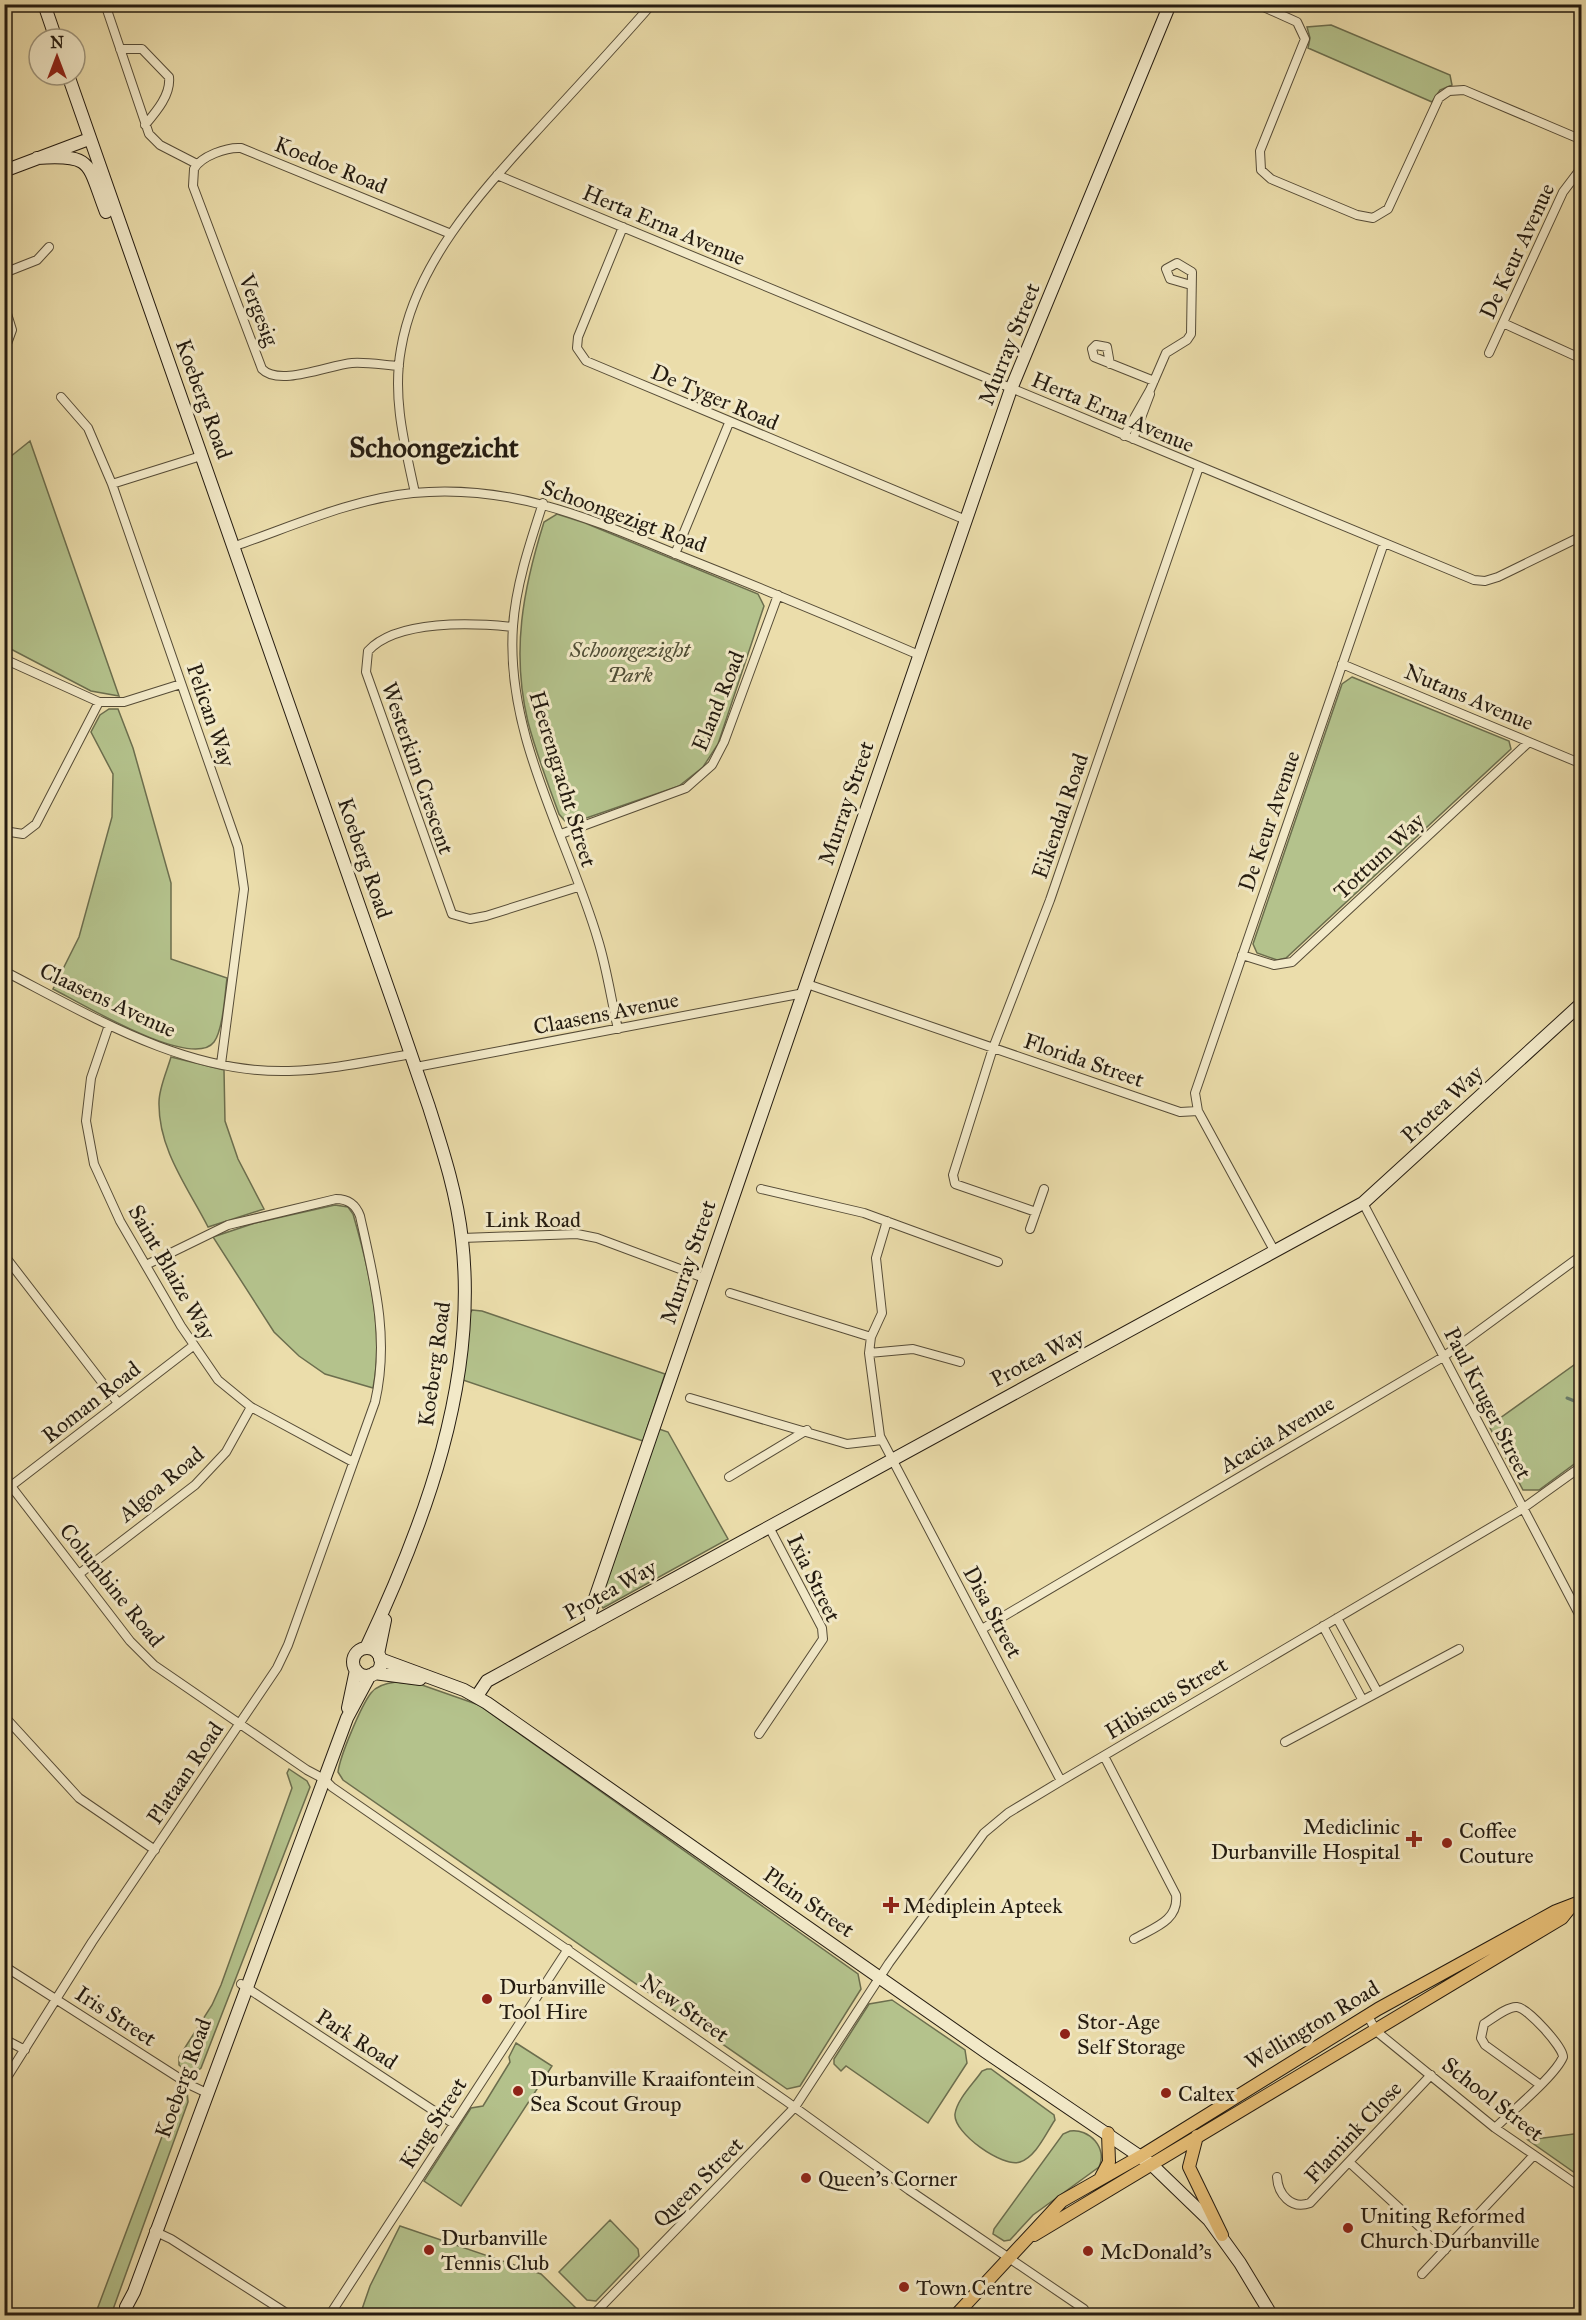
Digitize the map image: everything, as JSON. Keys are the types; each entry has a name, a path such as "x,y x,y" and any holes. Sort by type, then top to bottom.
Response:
{"main road":[{"name":"Wellington Road","path":"955,2316 1029,2238 1052,2209 1099,2180 1197,2136 1383,2030 1562,1918 1570,1908 1581,1901"},
{"name":"Wellington Road","path":"1029,2238 1373,2013 1556,1911 1570,1908"},
{"path":"1099,2180 1109,2162 1108,2133"},
{"path":"1197,2136 1189,2167 1222,2235"}],"street":[{"path":"44,4 52,27"},
{"path":"105,4 145,125 156,142 197,164"},
{"path":"415,493 400,422 399,366 412,306 430,268 451,234 497,174 652,4"},
{"name":"Murray Street","path":"592,1624 590,1613 1011,389 1170,4"},
{"path":"1257,4 1297,22 1305,39 1260,151 1261,170 1270,179 1356,215 1373,218 1388,209 1440,98 1449,91 1464,90 1581,140"},
{"path":"120,49 142,49 169,77 169,87 163,100 145,125"},
{"name":"Koeberg Road","path":"72,87 201,456 235,546 416,1067 452,1182 462,1238 465,1302 457,1384 429,1492 388,1604 366,1648"},
{"path":"5,171 89,139"},
{"name":"Koedoe Road","path":"197,164 230,149 246,150 451,234"},
{"path":"37,158 64,155 83,161 89,170 112,226 122,233"},
{"name":"Vergesig","path":"197,164 192,174 193,186 262,369 266,373 281,377 353,363 399,366"},
{"name":"De Keur Avenue","path":"1489,352 1563,192 1581,167"},
{"name":"Herta Erna Avenue","path":"497,174 1468,578 1485,581 1498,578 1581,536"},
{"name":"De Tyger Road","path":"623,227 579,334 577,345 579,353 590,364 966,520"},
{"path":"4,273 37,260 50,247"},
{"path":"1129,437 1166,353 1187,340 1191,334 1191,285"},
{"path":"4,304 12,334 4,352"},
{"path":"1503,324 1581,359"},
{"path":"1110,364 1152,386"},
{"name":"Pelican Way","path":"61,396 88,428 112,484 238,847 244,889 220,1064"},
{"path":"675,554 729,423"},
{"path":"112,484 201,456"},
{"name":"Eikendal Road","path":"1036,1212 955,1184 952,1175 993,1048 1042,920 1199,467"},
{"name":"Schoongezigt Road","path":"235,546 317,516 388,497 415,493 479,494 543,503 596,520 919,655"},
{"name":"Heerengracht Street","path":"543,503 522,573 513,627 515,678 522,723 598,939 618,1029"},
{"name":"De Keur Avenue","path":"1198,1111 1195,1093 1384,543"},
{"name":"Eland Road","path":"561,834 686,788 712,765 724,742 778,595"},
{"name":"Westerkim Crescent","path":"513,627 444,624 394,636 381,640 368,651 366,672 452,914 462,918 486,916 578,887"},
{"path":"4,659 99,702 124,702 181,684"},
{"name":"Nutans Avenue","path":"1342,664 1581,764"},
{"path":"4,831 23,834 36,824 99,702"},
{"name":"Tottum Way","path":"1242,955 1274,965 1292,962 1529,742"},
{"name":"Claasens Avenue","path":"4,971 146,1043 220,1064 288,1071 327,1068 411,1054"},
{"name":"Florida Street","path":"805,989 993,1048 1180,1112 1198,1111"},
{"name":"Claasens Avenue","path":"416,1067 618,1029 805,989"},
{"name":"Protea Way","path":"477,1696 488,1682 592,1624 1363,1203 1581,1003"},
{"name":"Saint Blaize Way","path":"109,1025 88,1094 88,1140 103,1188 193,1346 218,1380 251,1407 353,1462"},
{"path":"1198,1111 1275,1252"},
{"path":"761,1189 864,1213 998,1262"},
{"path":"1030,1229 1044,1189"},
{"name":"Plataan Road","path":"4,2082 58,2000 92,1942 239,1725 286,1651 375,1402 383,1350 380,1309 355,1207 347,1200 336,1199 258,1216 211,1232 146,1265"},
{"name":"Paul Kruger Street","path":"1363,1203 1581,1620"},
{"name":"Disa Street","path":"887,1221 876,1258 882,1313 872,1337 869,1353 877,1423 882,1440 1061,1781"},
{"name":"Link Road","path":"462,1238 577,1234 597,1238 704,1278"},
{"path":"4,1255 118,1403"},
{"name":"Acacia Avenue","path":"982,1629 1443,1357 1581,1255"},
{"path":"730,1293 872,1337"},
{"name":"Roman Road","path":"11,1486 193,1346"},
{"path":"869,1353 913,1349 960,1362"},
{"path":"690,1398 807,1430 847,1444 882,1440"},
{"name":"Algoa Road","path":"79,1574 204,1476 226,1452 251,1407"},
{"path":"729,1477 807,1430"},
{"name":"Hibiscus Street","path":"880,1977 984,1833 1008,1812 1522,1509 1581,1466"},
{"name":"Columbine Road","path":"4,1478 141,1654 239,1725 324,1779"},
{"name":"Ixia Street","path":"759,1734 823,1639 822,1628 769,1527"},
{"name":"Koeberg Road","path":"379,1657 388,1604"},
{"path":"1336,1618 1377,1691"},
{"path":"1323,1626 1362,1699"},
{"path":"366,1648 379,1657 380,1667 372,1674 361,1674 356,1670 355,1656 366,1648"},
{"path":"1285,1742 1459,1649"},
{"name":"Plein Street","path":"379,1657 477,1696 1146,2160 1199,2208 1222,2235 1272,2316"},
{"name":"Koeberg Road","path":"347,1718 356,1670"},
{"name":"Koeberg Road","path":"124,2311 134,2292 154,2231 244,1986 347,1718 372,1674"},
{"name":"Plein Street","path":"372,1674 451,1685"},
{"path":"4,1716 79,1798 155,1850"},
{"path":"1104,1756 1176,1895 1175,1910 1169,1918 1134,1938"},
{"name":"New Street","path":"324,1779 332,1787 795,2107 900,2184 1011,2257 1081,2312"},
{"name":"King Street","path":"329,2316 568,1949"},
{"name":"Iris Street","path":"4,1966 190,2085 205,2092"},
{"name":"Queen Street","path":"592,2316 795,2107 880,1977"},
{"name":"Park Road","path":"244,1986 454,2124"},
{"path":"1495,2128 1539,2084 1561,2061 1562,2049 1522,2008 1513,2007 1484,2024 1481,2038 1485,2045 1539,2084"},
{"name":"School Street","path":"1373,2013 1383,2030 1431,2075 1495,2128 1581,2188"},
{"path":"4,2039 25,2050"},
{"name":"Flamink Close","path":"1276,2177 1279,2188 1291,2203 1306,2205 1431,2075"},
{"path":"1422,2274 1534,2155"},
{"path":"1349,2162 1445,2250"},
{"path":"154,2231 171,2239 291,2316"}],"green space":[{"path":"1331,25 1450,75 1452,85 1440,90 1432,102 1308,48 1310,38 1307,27"},
{"path":"30,441 119,696 91,691 5,646 5,461"},
{"name":"Schoongezight Park","path":"557,514 585,523 758,594 764,606 718,744 703,767 679,786 572,823 565,821 559,814 538,757 528,722 520,671 522,621 530,572 544,522"},
{"path":"1352,677 1509,741 1511,749 1286,958 1277,960 1257,953 1253,944 1342,684"},
{"path":"109,709 118,709 133,748 171,883 171,959 227,978 220,1029 214,1042 202,1049 183,1048 135,1031 53,989 79,937 112,817 113,774 91,732 100,715"},
{"path":"171,1057 224,1070 225,1121 238,1159 264,1209 208,1227 176,1168 163,1136 159,1097"},
{"path":"335,1205 348,1207 353,1214 369,1278 377,1344 373,1388 325,1374 299,1356 274,1332 213,1237 255,1223"},
{"path":"472,1310 482,1311 665,1374 643,1441 463,1380"},
{"path":"1581,1360 1581,1459 1539,1490 1523,1490 1489,1426"},
{"path":"659,1429 668,1432 728,1539 603,1608 601,1605 603,1593"},
{"path":"396,1682 422,1685 479,1705 858,1974 861,1989 800,2086 787,2089 343,1780 338,1772 340,1765 367,1699 376,1688"},
{"path":"289,1769 307,1781 310,1787 201,2068 195,2073 188,2073 179,2065 179,2057 212,2005 221,1985 292,1788 287,1773"},
{"path":"892,2000 965,2050 967,2063 928,2123 846,2066 841,2071 834,2064 834,2059 869,2004"},
{"path":"516,2043 552,2066 461,2206 424,2181 471,2108 483,2106 510,2062 509,2057"},
{"path":"991,2069 1054,2115 1055,2120 1040,2144 1031,2155 1020,2162 1002,2160 991,2154 970,2139 957,2122 956,2108 966,2091 982,2071"},
{"path":"181,2086 187,2090 188,2102 111,2315 95,2315"},
{"path":"1070,2131 1084,2133 1095,2141 1101,2153 1099,2167 1033,2215 1010,2240 1004,2241 993,2234 994,2229 1063,2134"},
{"path":"1581,2133 1581,2172 1575,2173 1528,2140"},
{"path":"610,2220 638,2249 639,2256 596,2301 587,2300 559,2272"},
{"name":"Durbanville Tennis Club","path":"400,2226 541,2274 577,2309 577,2315 360,2315 370,2286"}],"waterway":[{"path":"1567,1398 1582,1404"}],"place":[{"name":"Mediclinic Durbanville Hospital","path":"1414,1839"},
{"name":"Coffee Couture","path":"1447,1843"},
{"name":"Mediplein Apteek","path":"891,1905"},
{"name":"Durbanville Tool Hire","path":"487,1999"},
{"name":"Stor-Age Self Storage","path":"1065,2034"},
{"name":"Durbanville Kraaifontein Sea Scout Group","path":"518,2091"},
{"name":"Caltex","path":"1166,2093"},
{"name":"Queen's Corner","path":"806,2178"},
{"name":"Uniting Reformed Church Durbanville","path":"1348,2228"},
{"name":"Durbanville Tennis Club","path":"429,2250"},
{"name":"McDonald's","path":"1088,2251"},
{"name":"Town Centre","path":"904,2287"}],"district":[{"name":"Schoongezicht","path":"434,447"}]}
